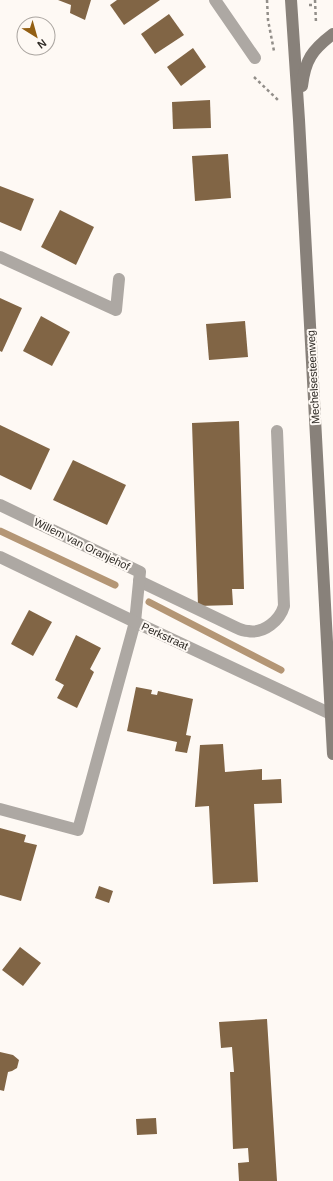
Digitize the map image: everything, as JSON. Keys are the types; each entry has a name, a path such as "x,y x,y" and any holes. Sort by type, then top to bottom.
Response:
{"main road":[{"name":"Mechelsesteenweg","path":"291,0 332,714 333,754"},
{"path":"298,120 303,73 306,63 317,48 333,34"}],"street":[{"path":"215,0 255,58"},
{"path":"0,257 116,310 119,279"},
{"path":"139,580 248,632 258,631 267,627 282,614 284,606 277,431"},
{"name":"Willem van Oranjehof","path":"0,505 140,572 135,622 78,830 0,809"},
{"name":"Perkstraat","path":"0,557 332,714"}],"building":[{"path":"58,0 91,0 85,20 70,13 71,5"},
{"path":"117,0 160,0 124,25 110,5"},
{"path":"169,14 184,35 155,54 141,34"},
{"path":"193,48 206,67 181,86 167,67"},
{"path":"210,100 211,128 173,129 172,102"},
{"path":"228,154 231,198 195,201 192,156"},
{"path":"0,186 34,199 21,231 0,222"},
{"path":"60,210 94,227 76,265 41,247"},
{"path":"0,298 22,308 2,352 0,351"},
{"path":"41,316 70,332 52,366 23,351"},
{"path":"245,321 248,357 209,360 206,324"},
{"path":"239,421 244,589 232,589 233,605 198,606 192,423"},
{"path":"0,425 50,449 31,490 0,475"},
{"path":"73,460 126,485 107,525 53,500"},
{"path":"29,610 52,622 33,656 11,644"},
{"path":"76,635 101,648 90,669 94,672 77,708 57,698 64,685 55,680"},
{"path":"136,687 152,690 151,694 157,695 158,691 193,699 186,735 191,736 187,753 175,751 177,742 127,731"},
{"path":"223,744 225,772 262,769 262,780 281,779 282,803 254,804 258,882 213,884 209,806 195,807 200,745"},
{"path":"0,828 26,835 24,842 37,845 21,901 0,895"},
{"path":"99,886 113,891 109,903 95,898"},
{"path":"20,947 41,963 23,986 2,970"},
{"path":"267,1019 277,1181 239,1181 238,1163 249,1162 248,1148 233,1149 230,1072 234,1072 232,1047 221,1048 219,1022"},
{"path":"0,1052 13,1055 19,1060 17,1068 8,1072 4,1091 0,1090"},
{"path":"156,1118 157,1134 137,1135 136,1119"}],"waterway":[{"path":"0,531 115,585"},
{"path":"149,602 281,670"}]}
